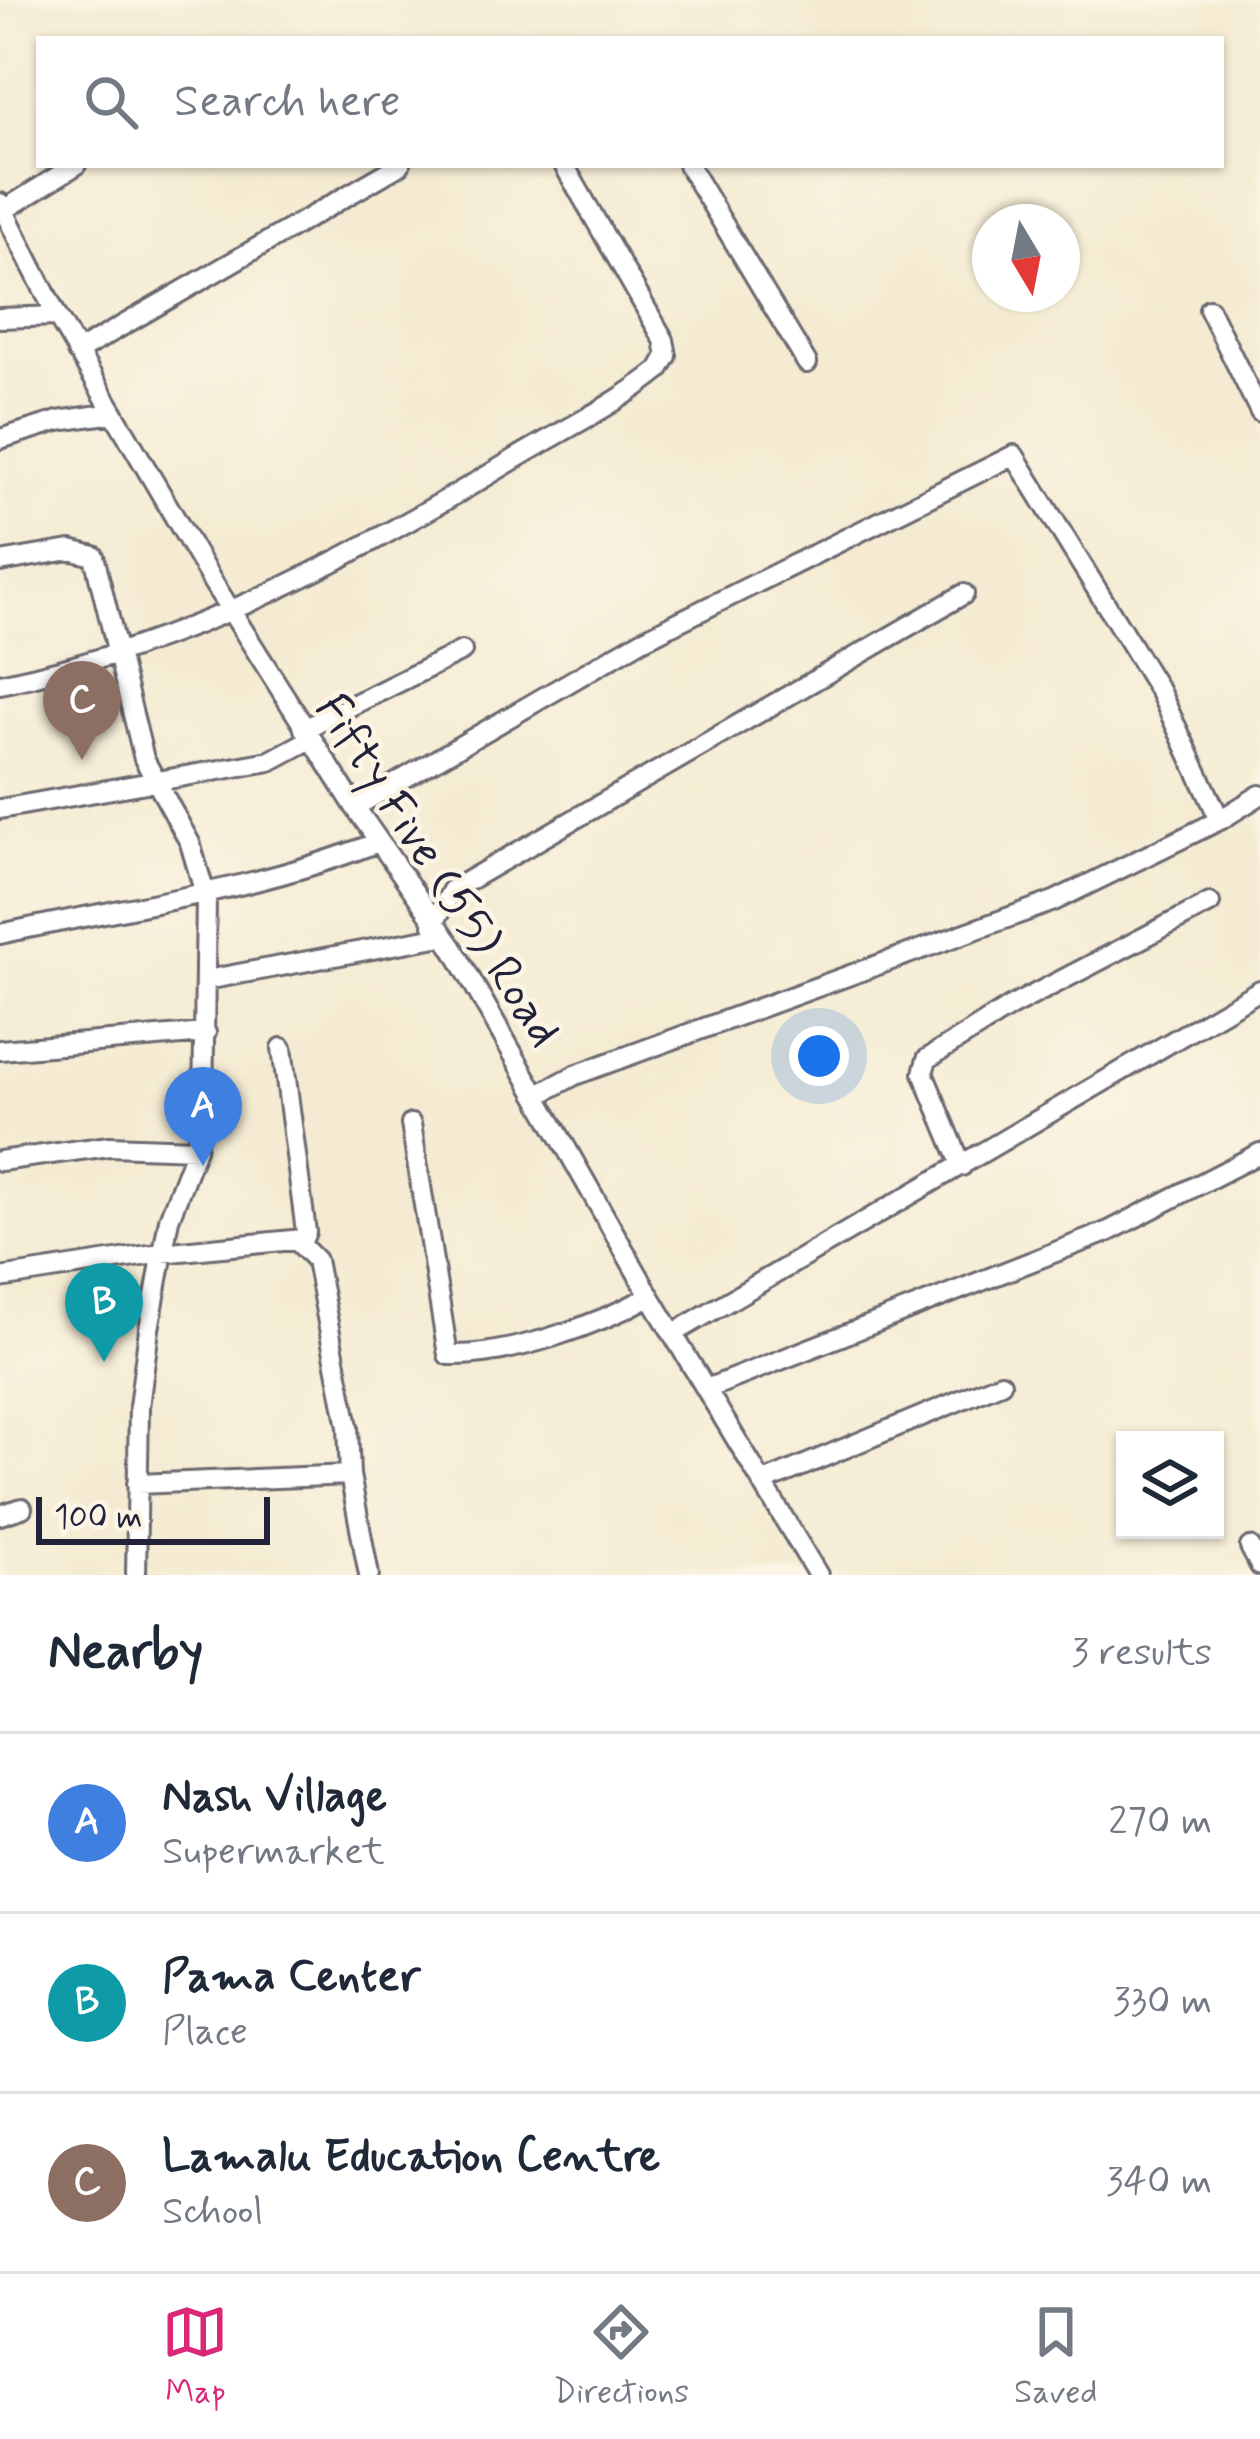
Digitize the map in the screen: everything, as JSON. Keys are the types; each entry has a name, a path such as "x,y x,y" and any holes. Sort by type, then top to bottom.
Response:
{"street":[{"path":"2,207 71,168"},
{"path":"77,352 395,168"},
{"path":"0,685 120,653 229,609 250,606 331,568 659,370 667,356 664,340 566,168"},
{"path":"690,168 807,363"},
{"name":"Fifty Five (55) Road","path":"2,207 77,352 229,609 438,930 818,1575"},
{"path":"1209,309 1260,412"},
{"path":"0,317 57,316"},
{"path":"0,440 58,421 114,413"},
{"path":"355,807 642,640 1010,454 1135,646 1220,820"},
{"path":"0,562 70,550 94,556 135,731 190,843 206,897 206,1033 196,1149 161,1253 139,1407 136,1575"},
{"path":"206,980 438,930 452,890 964,595"},
{"path":"0,808 270,761 307,734 462,651"},
{"path":"538,1095 596,1067 1054,901 1220,820 1260,795"},
{"path":"0,934 206,897 378,842"},
{"path":"962,1166 923,1073 927,1059 1010,1006 1210,903"},
{"path":"674,1333 1260,990"},
{"path":"0,1050 206,1033"},
{"path":"0,1278 161,1253 298,1242 306,1232 282,1048"},
{"path":"411,1124 448,1355 558,1335 650,1296"},
{"path":"0,1160 109,1146 196,1149"},
{"path":"709,1388 1109,1232 1260,1153"},
{"path":"298,1242 316,1260 348,1426 350,1475 369,1575"},
{"path":"764,1482 1000,1383"},
{"path":"137,1484 350,1475"},
{"path":"0,1514 22,1508"},
{"path":"1250,1547 1260,1566"}],"place":[{"name":"Lamalu Education Centre","path":"82,760"},
{"name":"Nash Village","path":"203,1166"},
{"name":"Pama Center","path":"104,1362"}]}
